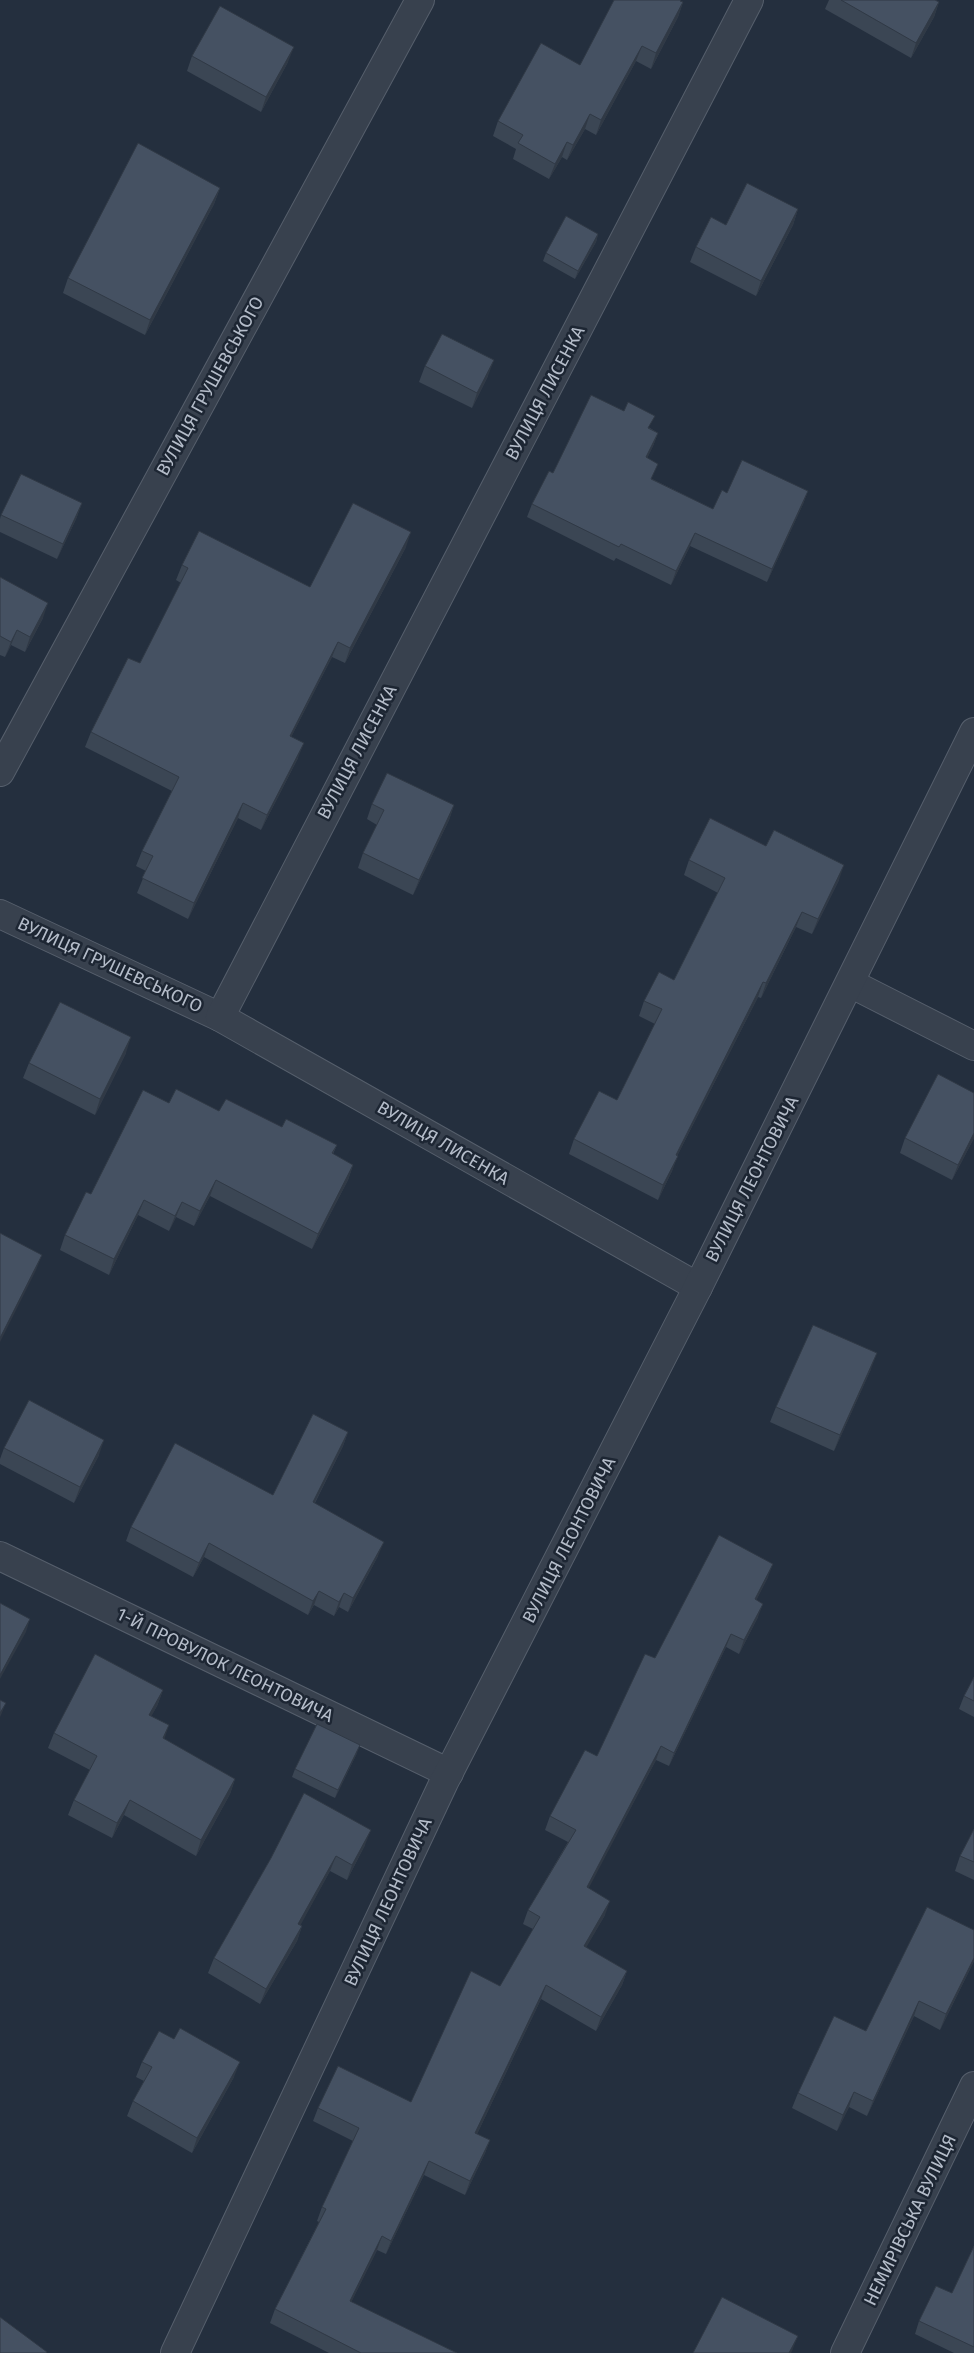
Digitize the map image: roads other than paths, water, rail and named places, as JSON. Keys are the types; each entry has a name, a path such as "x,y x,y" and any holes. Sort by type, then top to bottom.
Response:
{"street":[{"name":"ВУЛИЦЯ ГРУШЕВСЬКОГО","path":"0,772 420,0"},
{"name":"ВУЛИЦЯ ЛИСЕНКА","path":"698,1287 220,1016 749,0"},
{"name":"ВУЛИЦЯ ЛЕОНТОВИЧА","path":"175,2353 449,1773 698,1287 974,732"},
{"name":"ВУЛИЦЯ ГРУШЕВСЬКОГО","path":"0,914 220,1016"},
{"path":"850,983 974,1046"},
{"name":"1-Й ПРОВУЛОК ЛЕОНТОВИЧА","path":"0,1556 449,1773"},
{"name":"НЕМИРІВСЬКА ВУЛИЦЯ","path":"846,2353 974,2086"}]}
